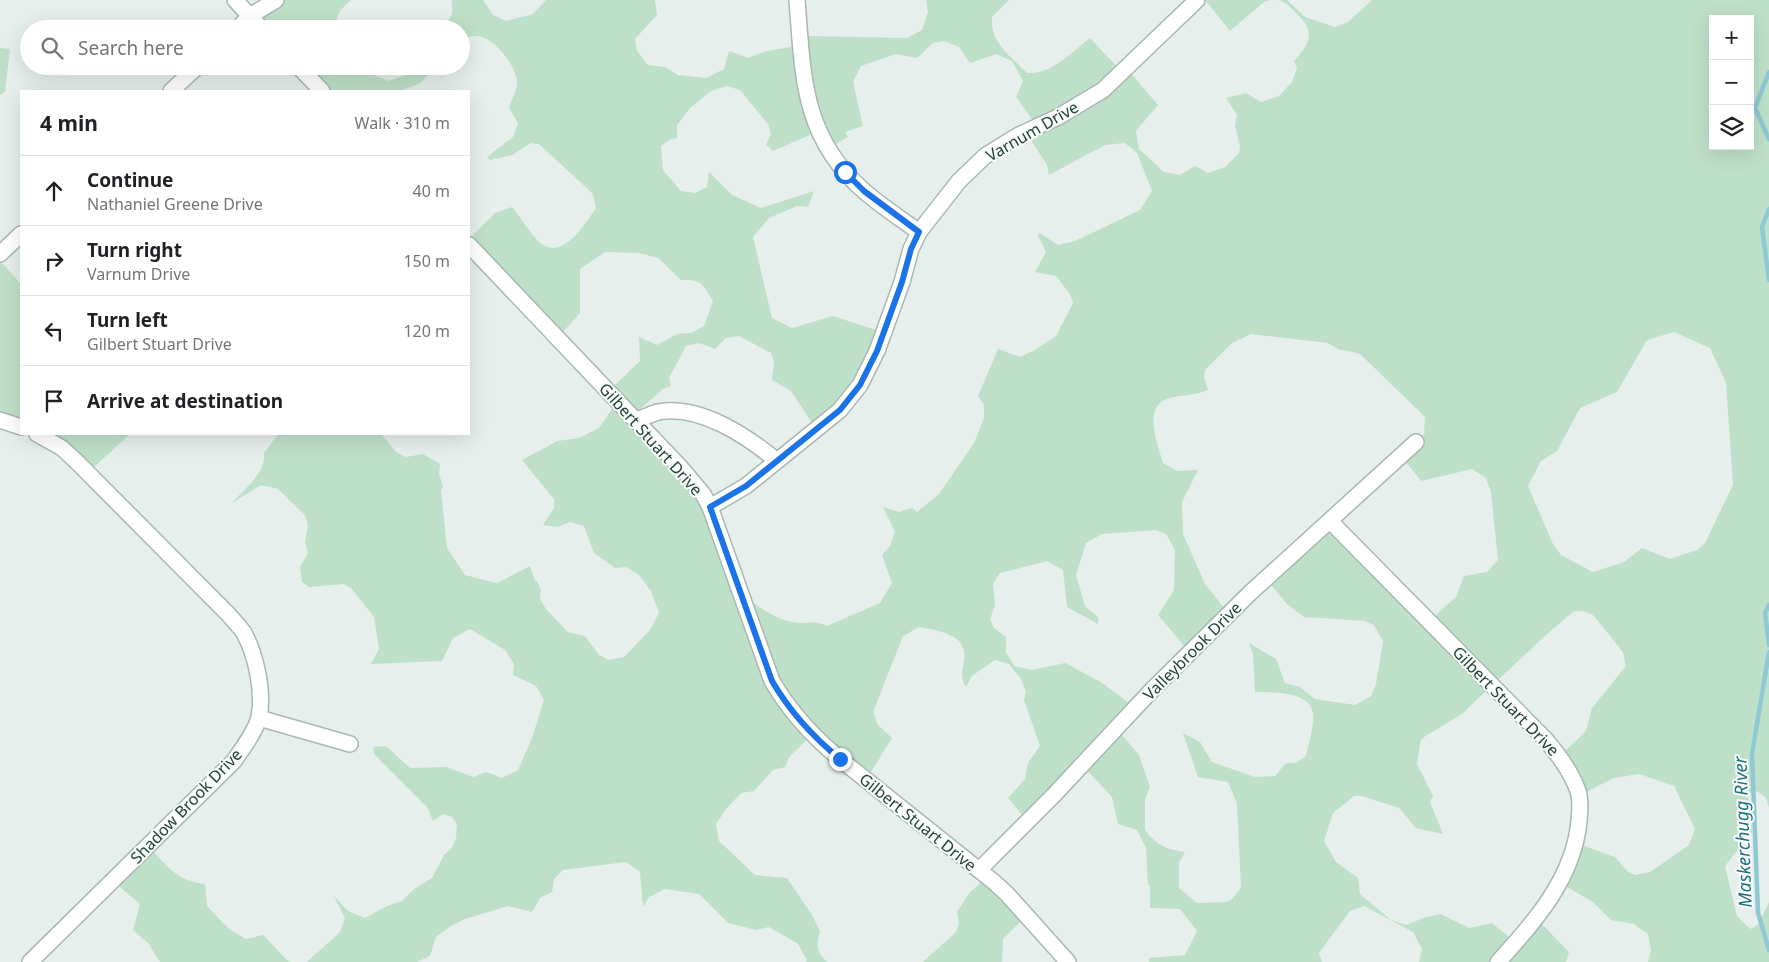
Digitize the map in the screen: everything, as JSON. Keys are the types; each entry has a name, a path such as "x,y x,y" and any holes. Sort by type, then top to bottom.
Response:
{"street":[{"path":"235,0 254,20"},
{"path":"246,20 276,0"},
{"path":"797,0 806,91 813,118 822,137 839,164 858,186 919,232"},
{"name":"Varnum Drive","path":"710,507 746,486 840,410 860,385 877,351 902,282 911,249 919,232 959,181 985,156 1019,135 1058,117 1103,90 1198,0"},
{"path":"172,90 188,75"},
{"path":"307,75 321,90"},
{"path":"0,254 20,235"},
{"name":"Gilbert Stuart Drive","path":"470,246 695,484 710,507 772,681 784,702 801,723 820,743 1007,894 1068,962"},
{"path":"636,420 658,412 679,412 704,416 759,446 777,461"},
{"path":"0,420 20,427"},
{"name":"Shadow Brook Drive","path":"30,962 234,761 259,718 260,689 256,662 244,633 229,615 78,463 62,448 39,435"},
{"name":"Valleybrook Drive","path":"979,870 1053,796 1151,690 1254,590 1416,442"},
{"name":"Gilbert Stuart Drive","path":"1330,521 1545,739 1559,756 1578,792 1580,810 1578,830 1575,848 1569,865 1561,881 1534,920 1498,962"},
{"path":"259,718 350,744"}],"green space":[{"path":"275,0 351,0 339,13 337,20 259,19"},
{"path":"452,0 483,0 493,15 506,21 533,14 546,0 655,0 657,15 635,39 637,51 648,65 665,67 678,75 706,78 724,69 729,51 748,58 766,51 803,45 806,36 907,38 922,30 928,12 926,0 1009,0 992,17 994,34 1008,55 1027,73 1036,73 1061,62 1090,38 1120,70 1130,72 1158,105 1136,131 1139,149 1164,172 1180,175 1195,166 1208,173 1225,167 1239,153 1240,146 1235,126 1237,115 1226,98 1246,93 1261,102 1279,96 1292,82 1297,69 1294,61 1304,49 1309,38 1309,32 1303,20 1286,4 1278,0 1287,0 1305,17 1335,27 1348,22 1372,0 1769,0 1769,808 1766,798 1757,791 1748,794 1752,832 1725,866 1737,916 1750,929 1758,925 1769,902 1769,962 1648,962 1651,950 1648,934 1634,924 1611,920 1593,902 1567,887 1563,882 1582,845 1615,857 1628,872 1635,875 1650,872 1689,845 1695,829 1674,786 1639,774 1614,778 1586,792 1563,753 1586,731 1592,708 1626,666 1623,652 1593,615 1583,611 1574,611 1465,712 1421,739 1417,764 1433,796 1430,802 1443,834 1416,828 1399,808 1362,796 1354,796 1333,813 1324,841 1336,862 1358,878 1360,894 1391,920 1406,925 1426,917 1441,914 1469,928 1492,923 1516,943 1538,920 1569,952 1566,962 1419,962 1422,949 1413,932 1364,906 1350,911 1319,953 1322,962 1149,962 1149,958 1185,955 1197,931 1180,909 1150,908 1150,885 1148,885 1146,848 1137,830 1118,824 1112,797 1083,766 1027,821 1008,798 1025,779 1028,763 1040,746 1024,700 1026,692 1021,679 1009,664 995,660 972,676 966,687 962,677 964,652 958,640 946,634 919,627 903,636 873,712 878,725 892,738 871,772 819,734 814,733 789,757 785,767 773,770 754,791 741,793 716,824 719,841 755,875 787,878 812,915 820,931 818,948 827,962 806,962 807,960 798,944 769,927 756,930 728,923 699,894 665,889 649,897 643,907 640,872 626,862 563,870 554,879 552,892 540,898 532,912 508,906 465,919 436,937 430,956 417,962 307,962 340,932 345,918 334,896 348,911 365,918 387,906 402,901 414,889 432,878 444,855 452,848 456,838 457,824 452,817 443,814 433,821 427,807 374,754 373,747 386,746 410,768 446,767 473,777 486,772 502,778 518,770 532,738 544,700 536,686 513,675 514,664 505,650 470,629 453,638 442,661 371,664 379,649 374,617 351,588 344,584 309,587 302,582 300,567 308,553 305,542 308,525 305,515 278,489 261,485 232,503 258,474 264,460 264,453 277,435 382,435 396,452 406,457 423,454 440,464 439,474 443,486 441,491 447,548 465,575 497,583 530,566 535,581 537,581 541,590 540,599 546,609 568,632 585,636 599,655 609,660 624,657 650,630 659,613 651,591 638,574 626,567 615,568 594,553 584,526 570,522 558,527 543,525 554,508 554,499 522,460 557,441 579,438 599,428 616,403 614,386 640,361 639,337 657,345 677,334 691,333 704,326 713,301 701,284 693,280 681,280 658,258 639,253 605,252 580,269 580,313 562,333 471,237 495,213 512,207 538,241 547,247 555,248 564,245 572,239 596,208 593,194 539,144 531,143 512,155 490,160 487,157 513,137 518,124 509,107 516,91 517,81 515,72 504,54 496,46 479,36 470,37 470,20 449,20","holes":["944,41 959,47 970,63 996,54 1012,61 1023,81 1016,97 1037,126 1028,136 1047,165 1049,175 1105,145 1125,143 1137,153 1152,191 1140,210 1075,241 1058,245 1040,233 1038,236 1046,252 1035,272 1056,276 1070,294 1073,303 1056,336 1033,351 1020,357 998,349 978,396 984,405 984,418 974,443 939,494 917,512 912,508 899,512 883,507 895,532 890,546 882,555 892,583 880,603 827,626 816,622 800,623 787,621 754,604 750,599 716,501 702,481 638,411 663,389 671,386 669,378 686,346 699,343 715,349 726,338 739,336 771,353 774,363 772,380 791,391 816,429 859,386 882,332 833,316 792,328 772,318 753,237 769,218 797,206 808,207 814,191 761,208 732,195 709,172 707,187 695,193 681,191 663,170 661,146 671,139 677,138 677,125 691,107 711,91 727,86 740,90 768,124 771,134 766,145 773,151 824,129 832,143 836,144 848,137 845,132 863,126 853,82 861,66 896,54 917,58 933,43","1674,332 1710,348 1726,383 1733,485 1705,543 1697,550 1670,559 1642,548 1624,562 1593,572 1561,555 1553,544 1528,486 1541,461 1557,451 1580,408 1617,392 1647,340","1251,334 1328,343 1340,350 1360,354 1425,417 1424,435 1402,457 1421,481 1472,469 1486,478 1491,492 1498,560 1487,572 1464,576 1456,597 1431,619 1332,523 1267,580 1287,604 1304,617 1365,621 1374,625 1383,641 1376,684 1371,696 1355,705 1315,699 1300,687 1285,683 1276,659 1249,643 1253,654 1255,692 1289,694 1305,700 1313,713 1311,734 1306,756 1296,763 1286,763 1275,776 1255,777 1212,762 1200,742 1183,733 1198,777 1228,782 1237,804 1241,888 1232,899 1226,902 1197,903 1179,888 1179,863 1185,852 1162,846 1145,830 1145,799 1150,787 1139,755 1115,727 1133,706 1101,682 1065,663 1032,670 1014,666 1006,652 1006,637 994,628 990,619 995,605 993,584 1000,573 1047,561 1063,570 1067,607 1098,624 1098,617 1085,606 1076,575 1086,543 1102,534 1156,530 1166,534 1175,550 1174,590 1158,615 1186,648 1229,614 1205,584 1183,534 1182,502 1198,470 1177,471 1163,463 1155,436 1154,417 1156,408 1161,402 1170,398 1208,390 1204,377 1205,370 1232,343"]},
{"path":"1205,0 1270,0 1264,2 1230,31"},
{"path":"0,48 10,49 5,92 0,95"},
{"path":"314,75 375,75 389,81 405,75 428,75 419,84 402,90 328,90"},
{"path":"0,261 20,283 20,423 0,421"},
{"path":"53,435 129,435 92,471"},
{"path":"151,849 169,868 180,876 187,880 205,884 207,906 229,929 246,939 263,935 287,960 292,962 160,962 148,943 133,930 140,904 115,883"},
{"path":"994,872 1028,908 1029,913 1003,939 1002,962 923,962 956,932 959,923 957,912 970,892"}],"waterway":[{"name":"Maskerchugg River","path":"1769,72 1755,108 1769,139"},
{"name":"Maskerchugg River","path":"1769,209 1762,227 1769,280"},
{"name":"Maskerchugg River","path":"1769,605 1765,613 1769,645"},
{"name":"Maskerchugg River","path":"1769,652 1752,754 1758,913 1769,950"}],"route":[{"path":"840,759 820,743 801,723 784,702 772,681 720,530 710,507 746,486 840,410 860,385 877,351 902,282 911,249 919,232 880,204 845,172"}]}
